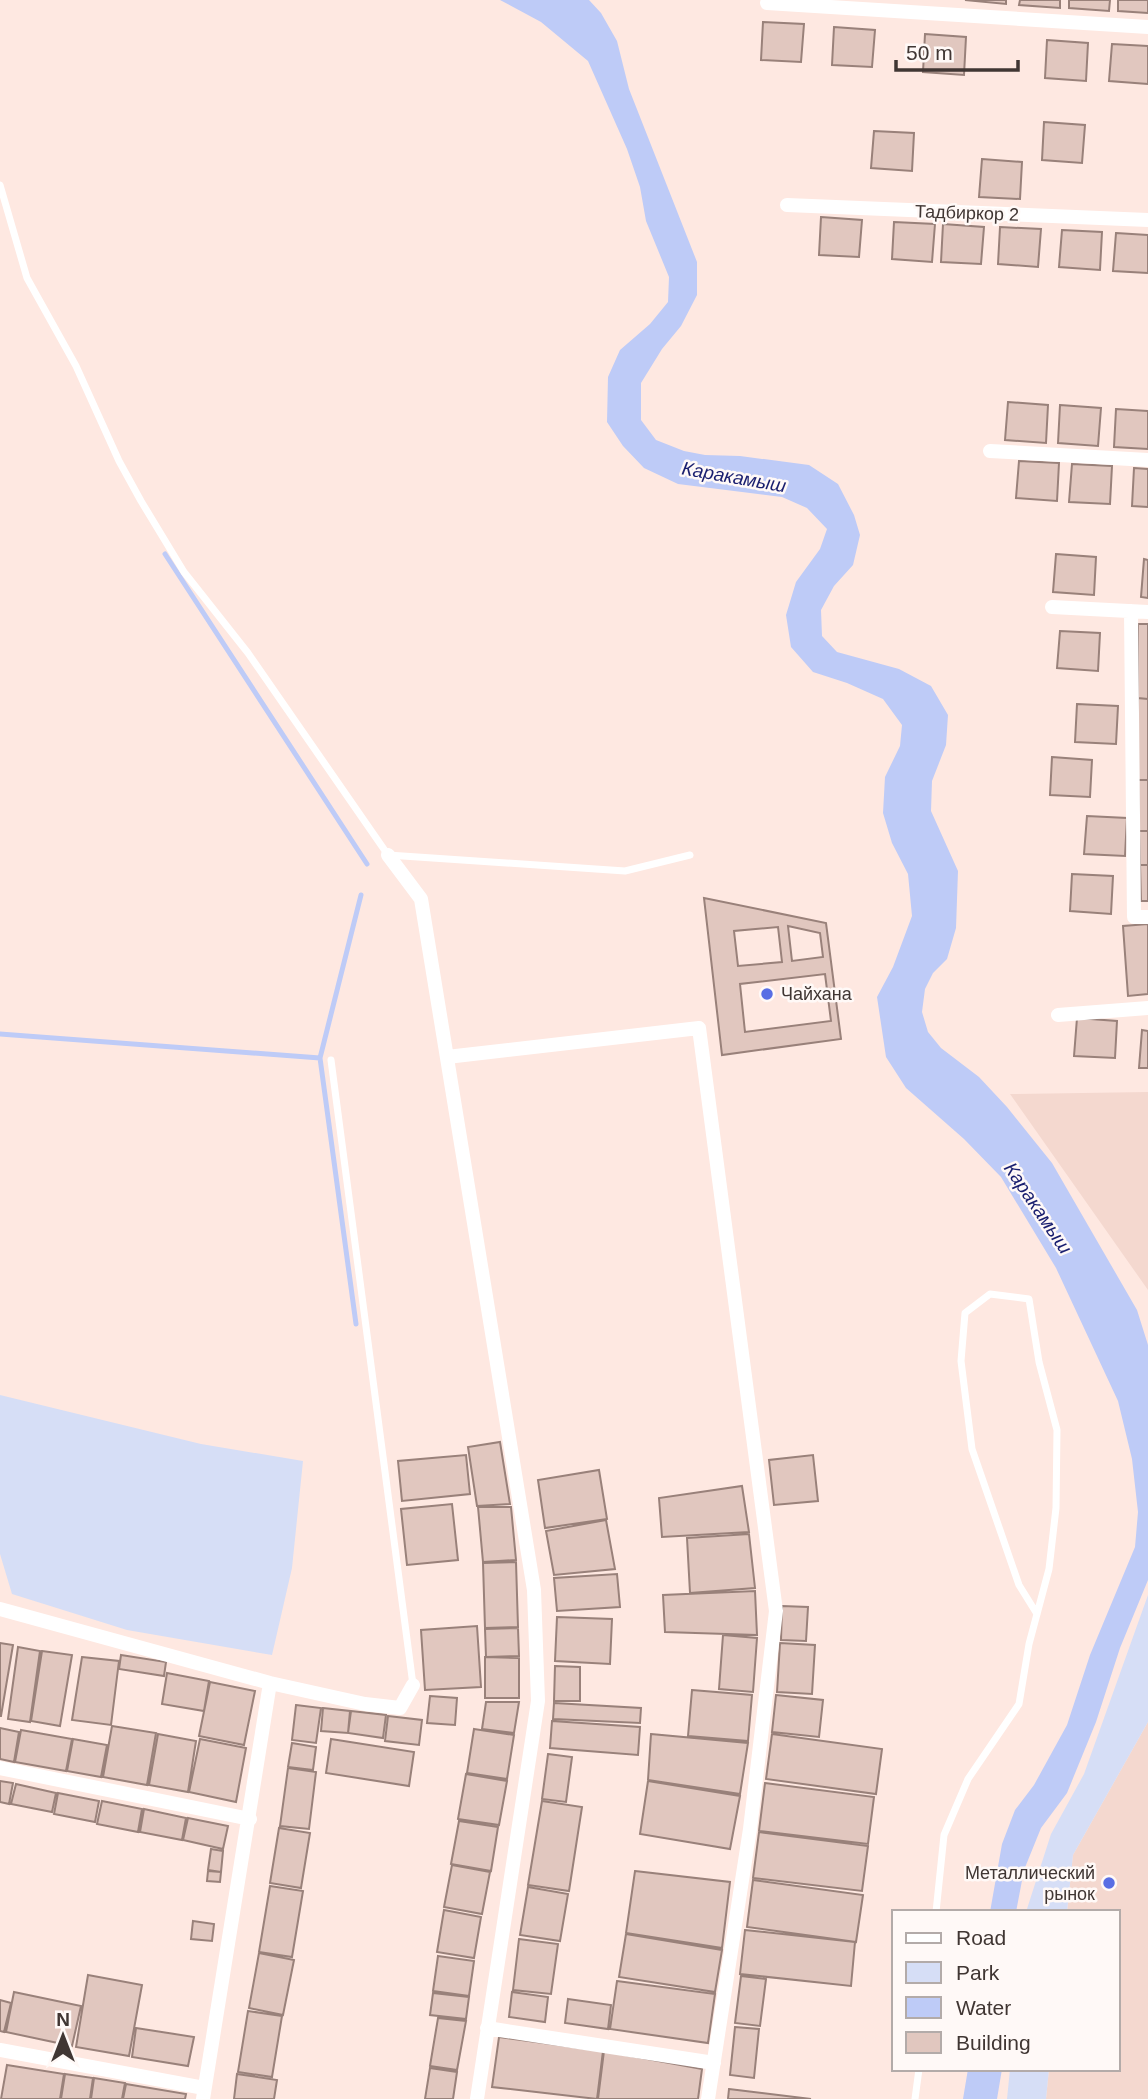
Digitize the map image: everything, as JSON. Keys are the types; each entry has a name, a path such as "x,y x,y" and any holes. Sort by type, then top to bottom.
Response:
{"street":[{"path":"766,3 1148,27"},
{"name":"Тадбиркор 2","path":"787,205 1148,220"},
{"path":"990,451 1148,460"},
{"path":"1052,607 1148,612"},
{"path":"1131,611 1134,917 1148,917"},
{"path":"388,855 421,899 534,1590 538,1701 477,2099"},
{"path":"1058,1014 1148,1008"},
{"path":"447,1057 699,1028 776,1611 750,1829 708,2099"},
{"path":"0,1609 270,1683 365,1704 400,1708 413,1685"},
{"path":"0,2050 203,2094 250,1819 270,1683"},
{"path":"0,1768 250,1819"},
{"path":"487,2028 714,2063"}],"lane":[{"path":"0,185 27,278 76,366 119,461 141,501 184,572 248,653 388,855 625,872 690,855"},
{"path":"331,1060 413,1685"},
{"path":"936,1910 944,1835 968,1779 1019,1704 1048,1569 1056,1508 1057,1430 1039,1362 1029,1299 990,1294 965,1312 961,1361 972,1449 1019,1585 1037,1614"},
{"path":"915,2099 919,2071"}],"shaded area":[{"path":"1148,1092 1148,1290 1010,1094"},
{"name":"Металлический рынок","path":"1148,1722 1148,2099 1046,2099 1049,2071 1120,2071 1120,1910 1067,1910 1073,1855"}],"green space":[{"path":"0,1395 201,1444 303,1461 292,1568 272,1655 127,1630 12,1594 0,1554"},
{"path":"1148,1595 1148,1722 1073,1855 1067,1910 1027,1910 1051,1834 1084,1774"},
{"path":"1010,2071 1049,2071 1046,2099 1007,2099"}],"water":[{"name":"Каракамыш","path":"500,0 589,0 601,13 617,41 629,89 697,262 697,295 681,326 662,349 641,383 641,420 656,440 684,451 809,465 838,484 854,515 860,535 853,565 834,586 821,610 822,636 837,652 899,669 931,686 948,715 946,745 932,781 931,811 958,871 956,928 947,959 933,973 925,989 922,1012 928,1032 941,1048 979,1077 1052,1163 1137,1310 1148,1345 1148,1580 1067,1793 1041,1828 1024,1870 1016,1910 990,1910 1002,1844 1015,1810 1034,1785 1067,1725 1090,1655 1135,1547 1138,1512 1132,1459 1118,1401 1056,1268 1001,1177 964,1139 906,1088 886,1057 877,997 893,967 912,916 908,874 892,843 883,813 885,777 900,746 902,725 883,699 813,672 791,647 786,615 796,582 820,549 827,529 807,508 782,497 678,484 644,468 623,446 607,422 608,377 620,350 650,324 668,302 669,277 646,221 640,187 627,149 588,61 541,22"},
{"path":"968,2071 1002,2071 997,2099 963,2099"}],"building":[{"path":"965,0 1006,0 1006,4"},
{"path":"1020,0 1060,0 1060,8 1019,5"},
{"path":"1069,0 1110,0 1109,11 1069,8"},
{"path":"1118,0 1148,0 1148,13 1118,11"},
{"path":"763,22 804,24 801,62 761,60"},
{"path":"834,27 875,30 872,67 832,65"},
{"path":"925,34 966,37 964,75 923,72"},
{"path":"1047,40 1088,43 1086,81 1045,78"},
{"path":"1112,44 1148,46 1148,84 1109,81"},
{"path":"1044,122 1085,125 1082,163 1042,160"},
{"path":"874,131 914,133 912,171 871,168"},
{"path":"982,159 1022,162 1020,199 979,197"},
{"path":"821,217 862,220 859,257 819,255"},
{"path":"894,222 935,224 932,262 892,259"},
{"path":"943,224 984,227 981,264 941,262"},
{"path":"1000,227 1041,229 1038,267 998,264"},
{"path":"1062,230 1102,232 1100,270 1059,267"},
{"path":"1116,233 1148,235 1148,273 1113,271"},
{"path":"1008,402 1048,405 1046,443 1005,440"},
{"path":"1060,405 1101,408 1098,446 1058,443"},
{"path":"1116,409 1148,411 1148,449 1114,447"},
{"path":"1019,461 1059,463 1057,501 1016,498"},
{"path":"1072,464 1112,466 1110,504 1069,502"},
{"path":"1134,468 1148,469 1148,507 1132,506"},
{"path":"1056,554 1096,557 1094,595 1053,592"},
{"path":"1144,559 1148,560 1148,598 1141,597"},
{"path":"1138,624 1148,624 1148,699 1138,698"},
{"path":"1060,631 1100,633 1098,671 1057,668"},
{"path":"1138,698 1148,699 1148,780 1138,780"},
{"path":"1077,704 1118,706 1116,744 1075,742"},
{"path":"1052,757 1092,760 1090,797 1050,795"},
{"path":"1138,780 1148,780 1148,831 1139,831"},
{"path":"1087,816 1127,818 1125,856 1084,854"},
{"path":"1139,831 1148,831 1148,865 1140,865"},
{"path":"1140,865 1148,865 1148,901 1141,901"},
{"path":"1072,874 1113,876 1111,914 1070,911"},
{"path":"704,898 826,923 841,1039 722,1055","holes":["788,926 820,933 823,957 792,961","778,927 782,962 738,966 734,931","825,974 831,1021 745,1032 740,984"]},
{"path":"1148,924 1148,994 1128,996 1123,926"},
{"path":"1077,1018 1117,1021 1115,1058 1074,1056"},
{"path":"1142,1030 1148,1031 1148,1068 1139,1068"},
{"path":"500,1442 510,1504 477,1506 468,1447"},
{"path":"466,1455 470,1494 402,1501 398,1461"},
{"path":"813,1455 818,1501 774,1505 769,1460"},
{"path":"599,1470 607,1519 545,1528 538,1480"},
{"path":"742,1486 749,1532 662,1537 659,1498"},
{"path":"452,1504 458,1560 407,1565 401,1509"},
{"path":"478,1507 511,1507 516,1560 483,1562"},
{"path":"606,1520 615,1569 554,1575 546,1531"},
{"path":"749,1534 755,1588 690,1593 687,1538"},
{"path":"516,1562 518,1627 485,1628 483,1563"},
{"path":"617,1574 620,1607 557,1611 554,1578"},
{"path":"755,1591 757,1635 665,1632 663,1595"},
{"path":"782,1606 808,1607 806,1641 781,1640"},
{"path":"557,1617 612,1619 610,1664 555,1661"},
{"path":"477,1626 481,1687 425,1690 421,1630"},
{"path":"518,1628 519,1656 486,1657 485,1629"},
{"path":"723,1635 757,1638 753,1692 719,1689"},
{"path":"0,1643 13,1645 1,1716 0,1716"},
{"path":"780,1643 815,1645 812,1694 777,1692"},
{"path":"18,1647 40,1651 30,1722 8,1719"},
{"path":"42,1651 72,1655 60,1726 31,1721"},
{"path":"121,1655 166,1662 164,1676 119,1669"},
{"path":"82,1657 119,1661 111,1725 72,1720"},
{"path":"485,1657 519,1658 519,1698 485,1698"},
{"path":"555,1666 580,1667 580,1701 554,1701"},
{"path":"167,1673 209,1681 204,1711 162,1704"},
{"path":"210,1682 255,1691 244,1745 199,1736"},
{"path":"692,1690 752,1695 748,1741 688,1736"},
{"path":"776,1695 823,1700 819,1737 772,1732"},
{"path":"430,1696 457,1698 455,1725 427,1723"},
{"path":"486,1702 519,1702 514,1733 482,1729"},
{"path":"554,1703 641,1708 640,1723 553,1719"},
{"path":"296,1705 321,1708 316,1743 292,1740"},
{"path":"323,1708 350,1711 348,1733 321,1731"},
{"path":"351,1711 386,1715 383,1738 348,1733"},
{"path":"388,1716 422,1720 419,1745 385,1741"},
{"path":"552,1721 640,1727 638,1755 550,1748"},
{"path":"112,1726 156,1733 147,1785 103,1777"},
{"path":"0,1728 19,1732 14,1762 0,1759"},
{"path":"474,1729 514,1735 507,1779 467,1773"},
{"path":"21,1730 72,1739 66,1771 15,1762"},
{"path":"158,1734 196,1741 188,1792 149,1785"},
{"path":"651,1734 748,1743 740,1794 648,1780"},
{"path":"772,1734 882,1749 876,1794 766,1779"},
{"path":"73,1739 107,1745 101,1777 67,1771"},
{"path":"200,1739 246,1748 236,1802 189,1792"},
{"path":"331,1739 414,1752 409,1786 326,1773"},
{"path":"292,1743 316,1747 313,1770 288,1767"},
{"path":"548,1754 572,1757 566,1802 542,1799"},
{"path":"288,1768 316,1772 309,1829 280,1826"},
{"path":"466,1774 507,1781 499,1825 458,1819"},
{"path":"0,1781 13,1783 9,1804 0,1802"},
{"path":"648,1781 740,1796 730,1849 640,1834"},
{"path":"765,1783 874,1797 868,1844 759,1831"},
{"path":"16,1784 56,1793 52,1812 11,1804"},
{"path":"58,1793 99,1801 95,1822 54,1814"},
{"path":"102,1801 142,1809 138,1832 97,1824"},
{"path":"542,1801 582,1807 569,1891 528,1885"},
{"path":"144,1809 186,1818 182,1840 140,1832"},
{"path":"188,1818 228,1826 223,1849 183,1840"},
{"path":"459,1821 498,1827 491,1871 451,1864"},
{"path":"279,1828 310,1833 301,1888 270,1883"},
{"path":"759,1832 868,1846 862,1891 753,1878"},
{"path":"211,1849 223,1851 221,1872 208,1870"},
{"path":"452,1865 490,1872 482,1914 444,1907"},
{"path":"208,1871 221,1872 220,1882 207,1881"},
{"path":"635,1871 730,1882 722,1948 626,1933"},
{"path":"753,1880 863,1895 856,1942 747,1927"},
{"path":"270,1886 303,1891 292,1957 259,1952"},
{"path":"528,1887 568,1894 560,1941 520,1935"},
{"path":"444,1910 481,1917 474,1958 437,1952"},
{"path":"193,1921 214,1924 212,1941 191,1939"},
{"path":"745,1930 855,1942 851,1986 740,1974"},
{"path":"626,1934 722,1950 715,1992 619,1977"},
{"path":"519,1939 558,1944 551,1994 513,1990"},
{"path":"259,1953 294,1960 283,2015 249,2008"},
{"path":"438,1956 474,1961 469,1996 433,1991"},
{"path":"88,1975 142,1985 129,2056 76,2047"},
{"path":"741,1976 766,1979 760,2026 735,2023"},
{"path":"617,1981 715,1994 708,2043 610,2029"},
{"path":"14,1992 81,2006 72,2046 6,2032"},
{"path":"512,1992 548,1997 545,2022 509,2017"},
{"path":"433,1993 469,1997 466,2019 430,2015"},
{"path":"568,1999 611,2005 608,2029 565,2023"},
{"path":"0,2000 11,2003 4,2032 0,2031"},
{"path":"248,2011 282,2016 272,2077 238,2072"},
{"path":"438,2018 466,2021 457,2070 430,2066"},
{"path":"735,2027 759,2029 754,2078 730,2075"},
{"path":"136,2028 194,2037 188,2066 132,2057"},
{"path":"499,2037 603,2051 597,2099 492,2087"},
{"path":"604,2051 702,2069 698,2099 598,2099"},
{"path":"7,2065 64,2074 60,2099 1,2099"},
{"path":"430,2068 457,2072 453,2099 425,2099"},
{"path":"65,2074 93,2078 90,2099 61,2099"},
{"path":"237,2074 277,2080 274,2099 234,2099"},
{"path":"94,2078 125,2083 122,2099 91,2099"},
{"path":"126,2084 186,2094 185,2099 123,2099"},
{"path":"729,2089 811,2099 728,2099"}],"waterway":[{"path":"165,554 367,864"},
{"path":"356,1324 320,1058 361,895"},
{"path":"0,1034 320,1058"}],"place":[{"name":"Чайхана","path":"767,994"},
{"name":"Металлический рынок","path":"1109,1883"}]}
